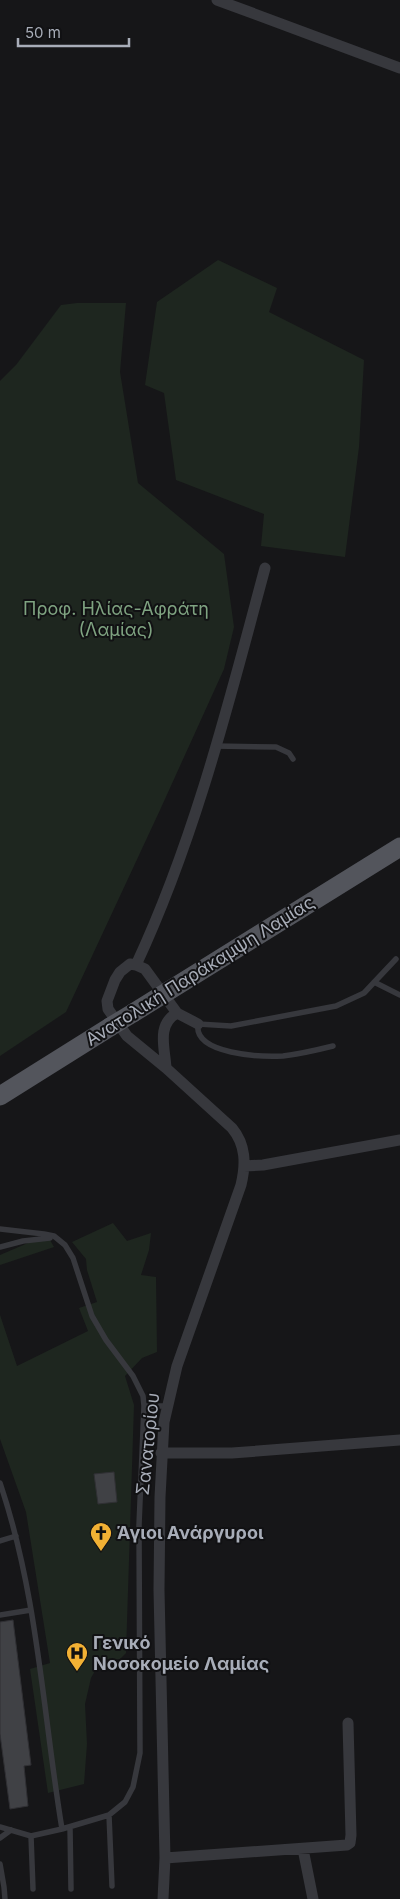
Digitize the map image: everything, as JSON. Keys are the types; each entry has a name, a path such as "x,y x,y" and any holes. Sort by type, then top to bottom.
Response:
{"main road":[{"name":"Ανατολική Παράκαμψη Λαμίας","path":"0,1096 400,847"}],"street":[{"path":"217,0 400,68"},
{"path":"198,1024 177,1013 146,969 136,965 158,919 178,864 245,645 265,568"},
{"name":"Σανατορίου","path":"136,965 130,964 120,972 107,1001 108,1009 127,1036 166,1068 232,1128 242,1145 244,1166 241,1185 177,1366 167,1406 161,1453 159,1590 165,1858 163,1899"},
{"path":"166,1068 163,1037 164,1025 169,1018 177,1013"},
{"path":"244,1166 272,1163 400,1140"},
{"path":"161,1453 232,1452 400,1440"},
{"path":"165,1858 303,1849 350,1843 348,1723"},
{"path":"303,1849 313,1899"}],"lane":[{"path":"215,746 276,747 289,753 294,759"},
{"path":"333,1046 292,1055 274,1056 224,1050 211,1046 202,1040 198,1032 198,1024 231,1026 319,1011 351,1000 364,993 396,959"},
{"path":"374,982 400,995"},
{"path":"0,1229 34,1232 57,1238 64,1245 72,1258 92,1316 106,1340 140,1386 144,1406 139,1525 138,1682 140,1753 133,1787 125,1802 109,1816 31,1836 0,1827"},
{"path":"0,1247 40,1238 57,1238"},
{"path":"144,1406 167,1406"},
{"path":"0,1483 16,1536 31,1610 62,1829"},
{"path":"0,1541 16,1536"},
{"path":"0,1615 31,1610"},
{"path":"109,1816 112,1886"},
{"path":"70,1827 71,1889"},
{"path":"0,1838 11,1830"},
{"path":"31,1836 33,1889"},
{"path":"0,1864 4,1899"}],"green space":[{"path":"218,260 277,288 269,312 364,360 359,447 345,557 261,546 264,514 176,480 164,393 145,385 157,302"},
{"name":"Προφ. Ηλίας-Αφράτη (Λαμίας)","path":"77,303 126,303 120,372 138,483 224,554 234,627 224,669 66,1012 0,1056 0,381 16,365 61,305"},
{"path":"113,1223 127,1241 151,1233 149,1250 141,1275 156,1277 157,1352 142,1358 125,1376 134,1405 126,1653 120,1659 101,1660 91,1678 85,1704 87,1744 84,1784 48,1793 30,1669 50,1663 26,1512 0,1439 0,1315 17,1366 88,1331 79,1308 97,1302 87,1270 86,1259 72,1242"},
{"path":"35,1240 50,1240 54,1247 0,1265 0,1255"}],"building":[{"path":"114,1472 117,1502 98,1504 94,1474"},
{"path":"13,1620 31,1765 24,1766 28,1806 10,1809 0,1734 0,1622"}],"place":[{"name":"Άγιοι Ανάργυροι","path":"101,1552"},
{"name":"Γενικό Νοσοκομείο Λαμίας","path":"77,1672"}]}
